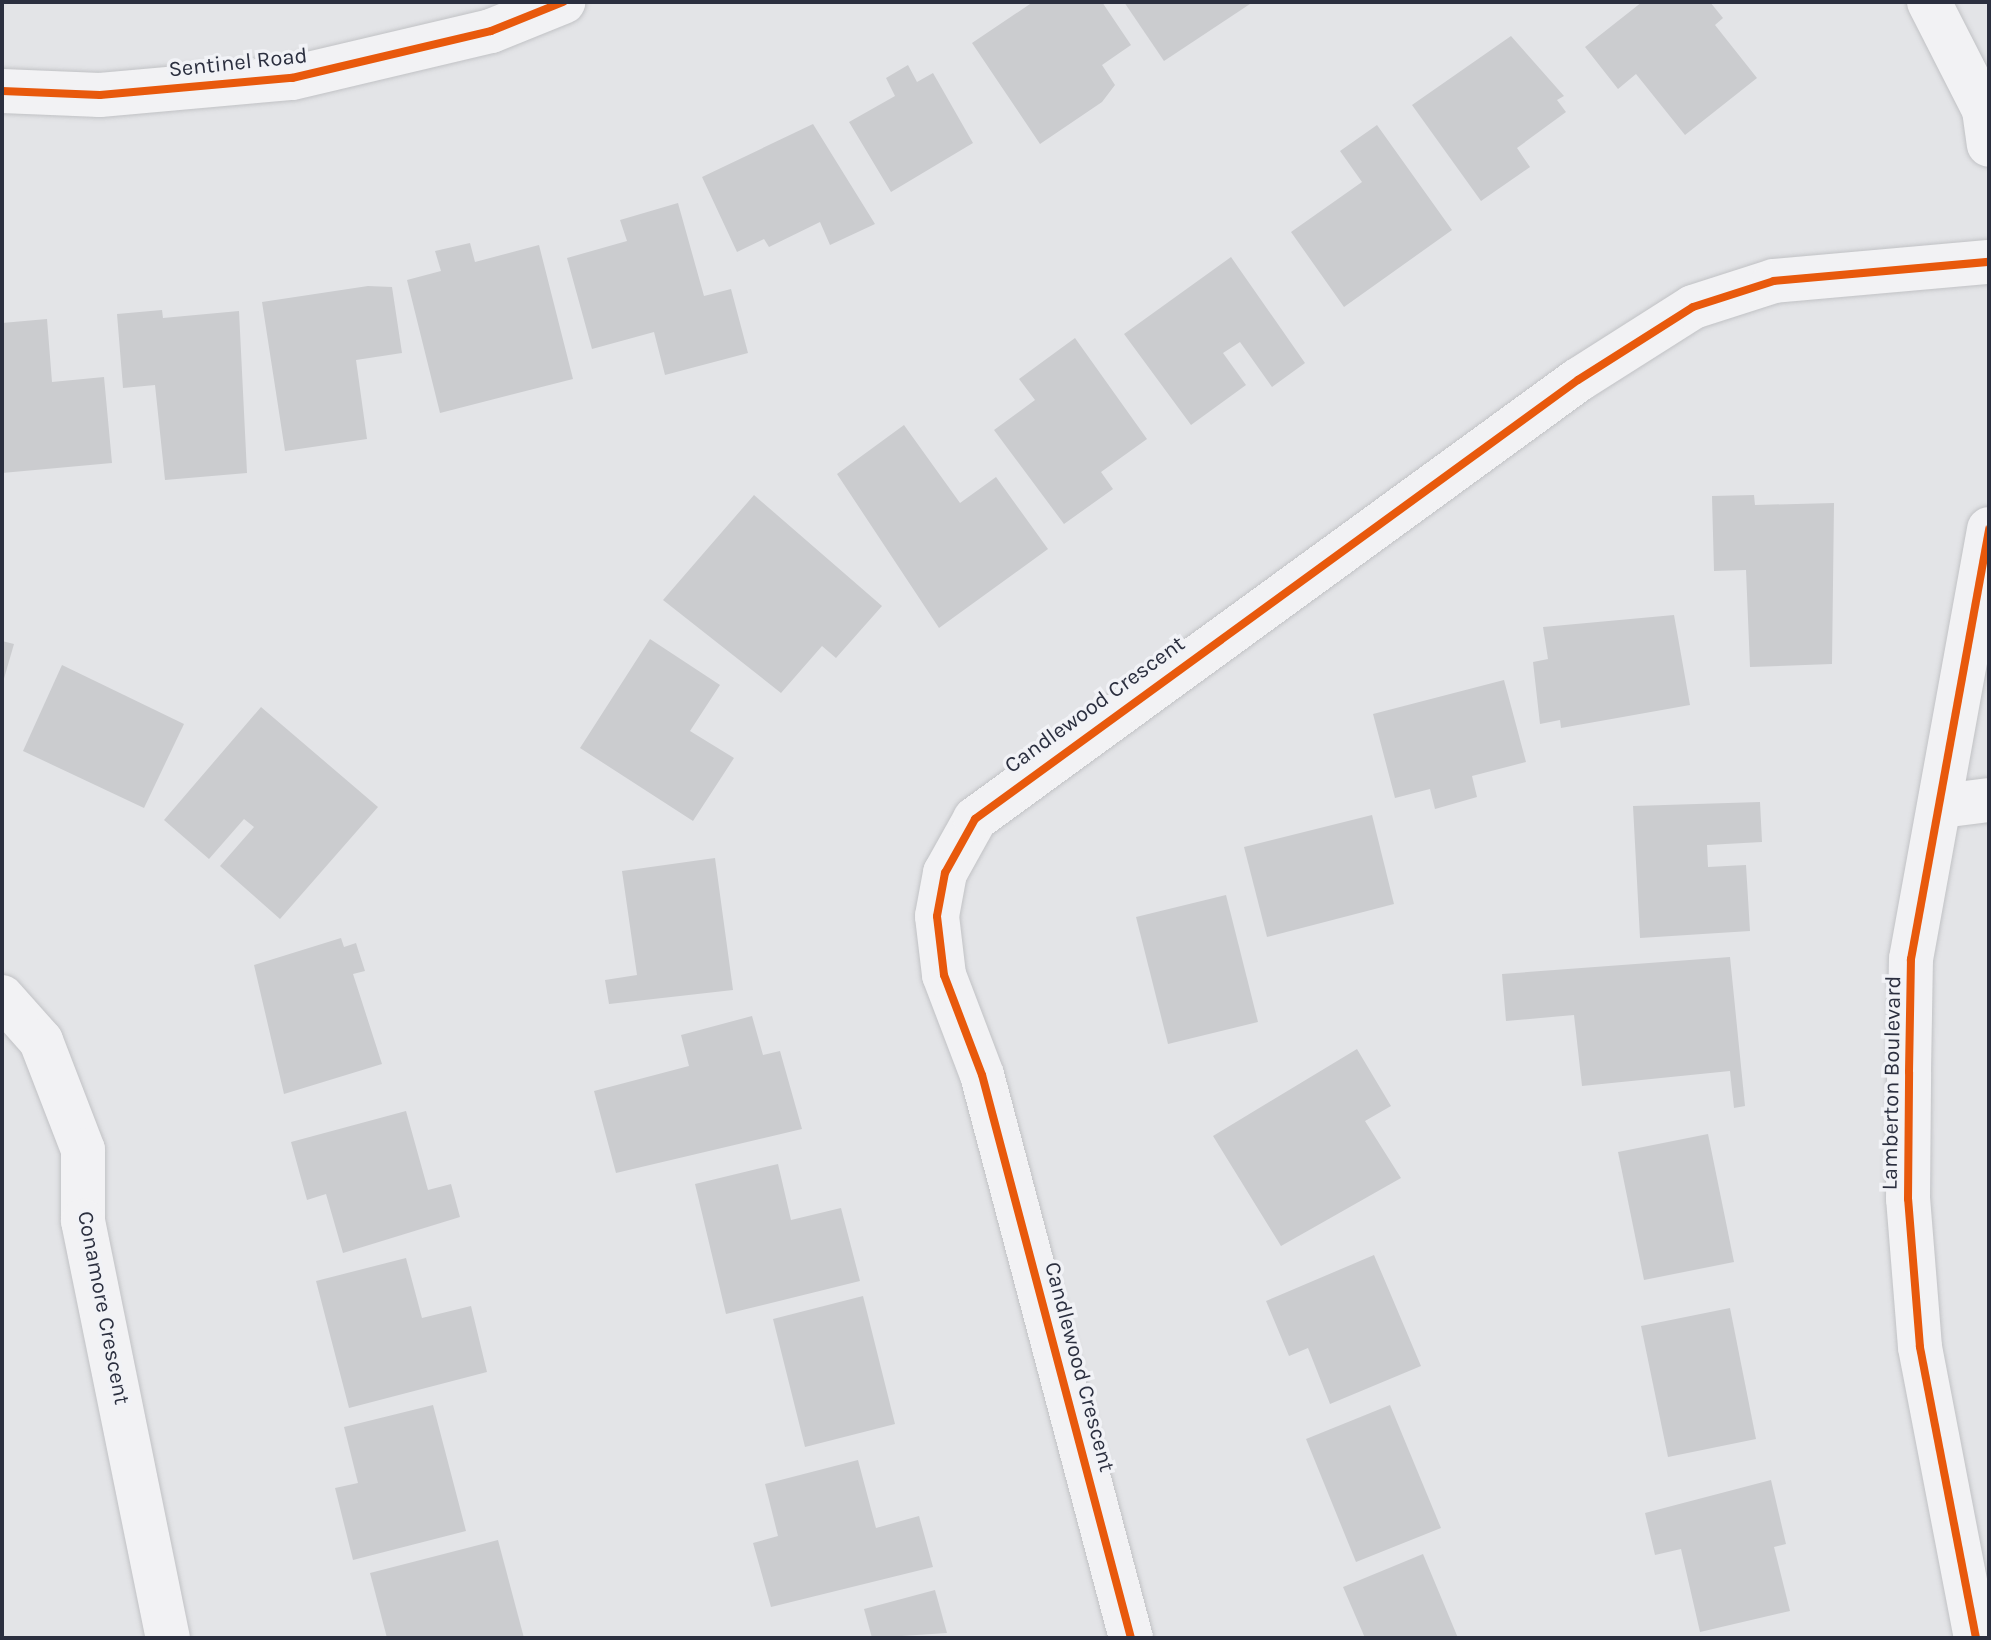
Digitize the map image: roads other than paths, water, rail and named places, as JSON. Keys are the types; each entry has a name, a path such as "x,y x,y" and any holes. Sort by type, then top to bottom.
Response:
{"street":[{"name":"Sentinel Road","path":"2,91 100,95 292,78 491,31 563,2"},
{"path":"1929,2 1984,110 1989,145"},
{"name":"Candlewood Crescent","path":"1131,1638 986,1087 944,975 937,916 945,873 975,819 1578,380 1693,307 1774,281 1989,262"},
{"name":"Lamberton Boulevard","path":"1976,1638 1920,1347 1908,1199 1911,959 1942,806 1989,529"},
{"path":"1942,806 1989,800"},
{"name":"Conamore Crescent","path":"2,997 41,1041 83,1150 83,1221 168,1638"}]}
